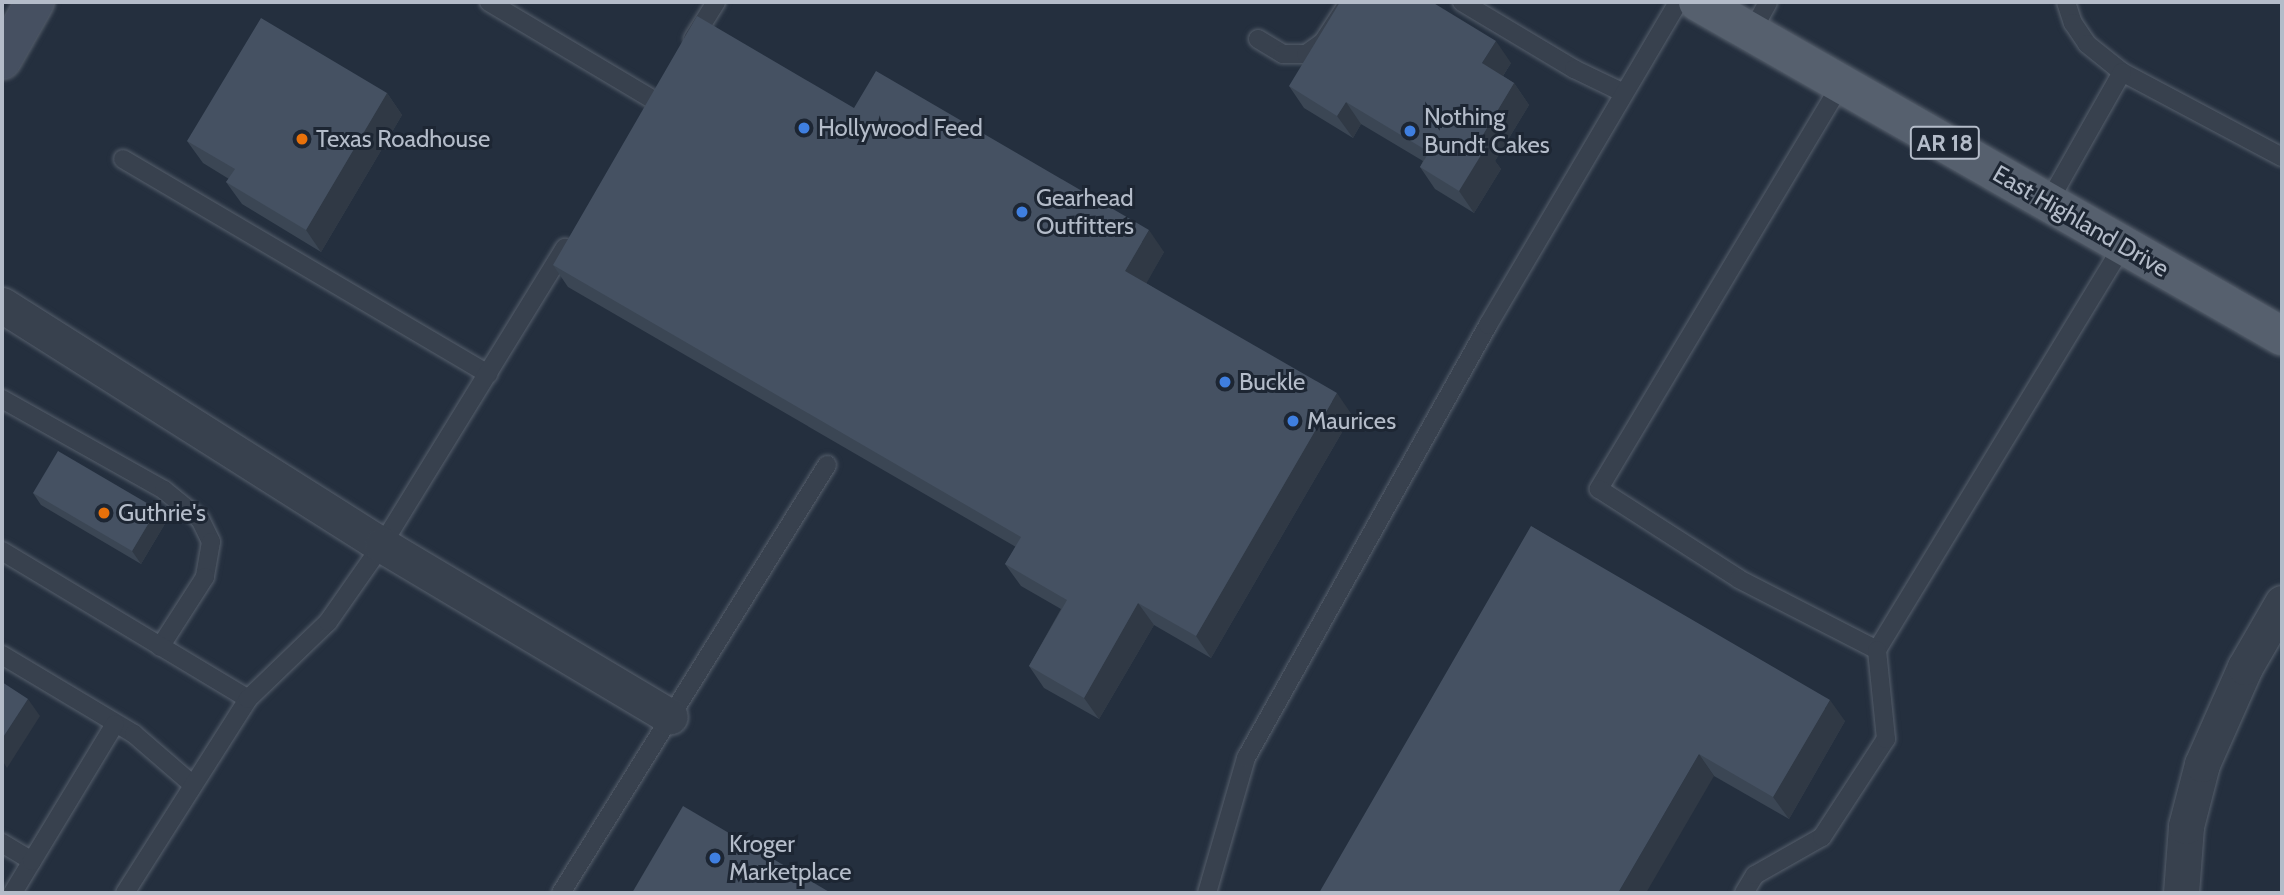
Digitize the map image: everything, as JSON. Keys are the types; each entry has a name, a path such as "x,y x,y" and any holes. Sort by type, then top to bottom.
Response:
{"main road":[{"path":"2,60 35,2"},
{"name":"East Highland Drive","path":"1698,2 1760,17 1841,84 2282,336"}],"street":[{"path":"2,305 382,544 670,717"},
{"path":"2181,893 2186,826 2202,764 2245,667 2282,603"}],"lane":[{"path":"489,2 651,107 668,79"},
{"path":"682,57 716,2"},
{"path":"1258,39 1283,54 1306,54 1323,42 1349,2"},
{"path":"1462,2 1574,69 1625,93"},
{"path":"1207,893 1246,758 1488,326 1678,2"},
{"path":"2066,2 2073,23 2087,44 2122,72 2282,157"},
{"path":"2048,203 2122,72"},
{"path":"1841,84 1599,489 1739,579 1877,650"},
{"path":"123,159 488,374"},
{"path":"125,893 248,699 328,622 382,544 575,230"},
{"path":"1744,893 1755,874 1822,837 1886,739 1877,650 2123,245"},
{"path":"2,399 164,490 200,519 211,542 205,577 160,647"},
{"path":"561,893 827,465"},
{"path":"2,551 248,699"},
{"path":"2,655 115,724 193,785"},
{"path":"13,893 115,724"},
{"path":"2,843 32,861"}],"building":[{"path":"1340,2 1432,2 1496,41 1482,63 1514,83 1478,143 1486,147 1459,191 1420,167 1429,152 1346,102 1337,116 1289,86"},
{"path":"697,16 854,108 876,71 1149,230 1125,271 1337,393 1196,636 1138,603 1084,698 1029,666 1067,600 1005,564 1021,537 553,265"},
{"name":"Texas Roadhouse","path":"261,18 387,93 306,230 226,182 235,169 187,141"},
{"name":"Guthrie's","path":"58,451 157,509 132,551 33,493"},
{"path":"1531,526 1830,700 1773,797 1699,754 1618,893 1319,893"},
{"path":"2,682 28,699 2,739"},
{"name":"Kroger Marketplace","path":"683,806 831,893 632,893"}],"place":[{"name":"Hollywood Feed","path":"804,128"},
{"name":"Nothing Bundt Cakes","path":"1410,131"},
{"name":"Texas Roadhouse","path":"302,139"},
{"name":"Gearhead Outfitters","path":"1022,212"},
{"name":"Buckle","path":"1225,382"},
{"name":"Maurices","path":"1293,421"},
{"name":"Guthrie's","path":"104,513"},
{"name":"Kroger Marketplace","path":"715,858"}]}
